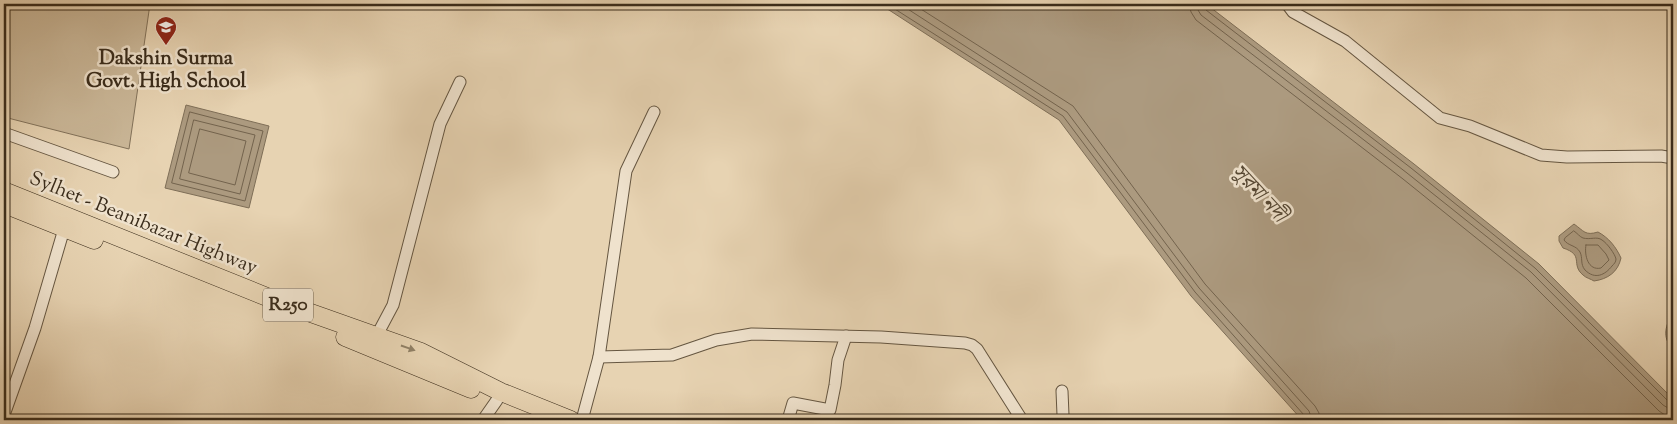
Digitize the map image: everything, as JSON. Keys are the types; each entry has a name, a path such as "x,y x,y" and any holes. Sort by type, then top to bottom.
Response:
{"main road":[{"name":"Sylhet - Beanibazar Highway","path":"4,191 277,301 421,352 501,392 571,420"},
{"name":"Sylhet - Beanibazar Highway","path":"4,204 355,341 548,420"}],"street":[{"path":"1287,4 1293,12 1345,41 1440,118 1470,126 1542,155 1567,157 1661,156 1673,158"},
{"path":"376,337 393,305 440,124 460,82"},
{"path":"582,420 598,357 626,170 654,112"},
{"path":"4,133 112,172"},
{"path":"4,415 35,328 64,229"},
{"path":"598,357 672,355 716,340 752,334 846,336 965,343 977,349 1022,420"},
{"path":"788,420 793,403 830,410 838,360 846,336"},
{"path":"1062,391 1064,415 1062,420"},
{"path":"483,420 497,400"}],"shaded area":[{"path":"4,4 150,4 129,149 4,117"}],"water":[{"name":"সুরমা নদী","path":"876,4 1206,4 1414,164 1539,264 1673,399 1673,420 1302,420 1191,296 1059,120 889,10"},
{"path":"186,105 269,126 249,208 165,188"},
{"path":"1574,224 1587,233 1598,232 1609,240 1621,258 1620,263 1612,274 1604,279 1594,281 1579,271 1574,254 1563,248 1559,241 1559,236"},
{"path":"1673,311 1673,350 1667,340 1666,331"}],"place":[{"name":"Dakshin Surma Govt. High School","path":"166,46"}]}
